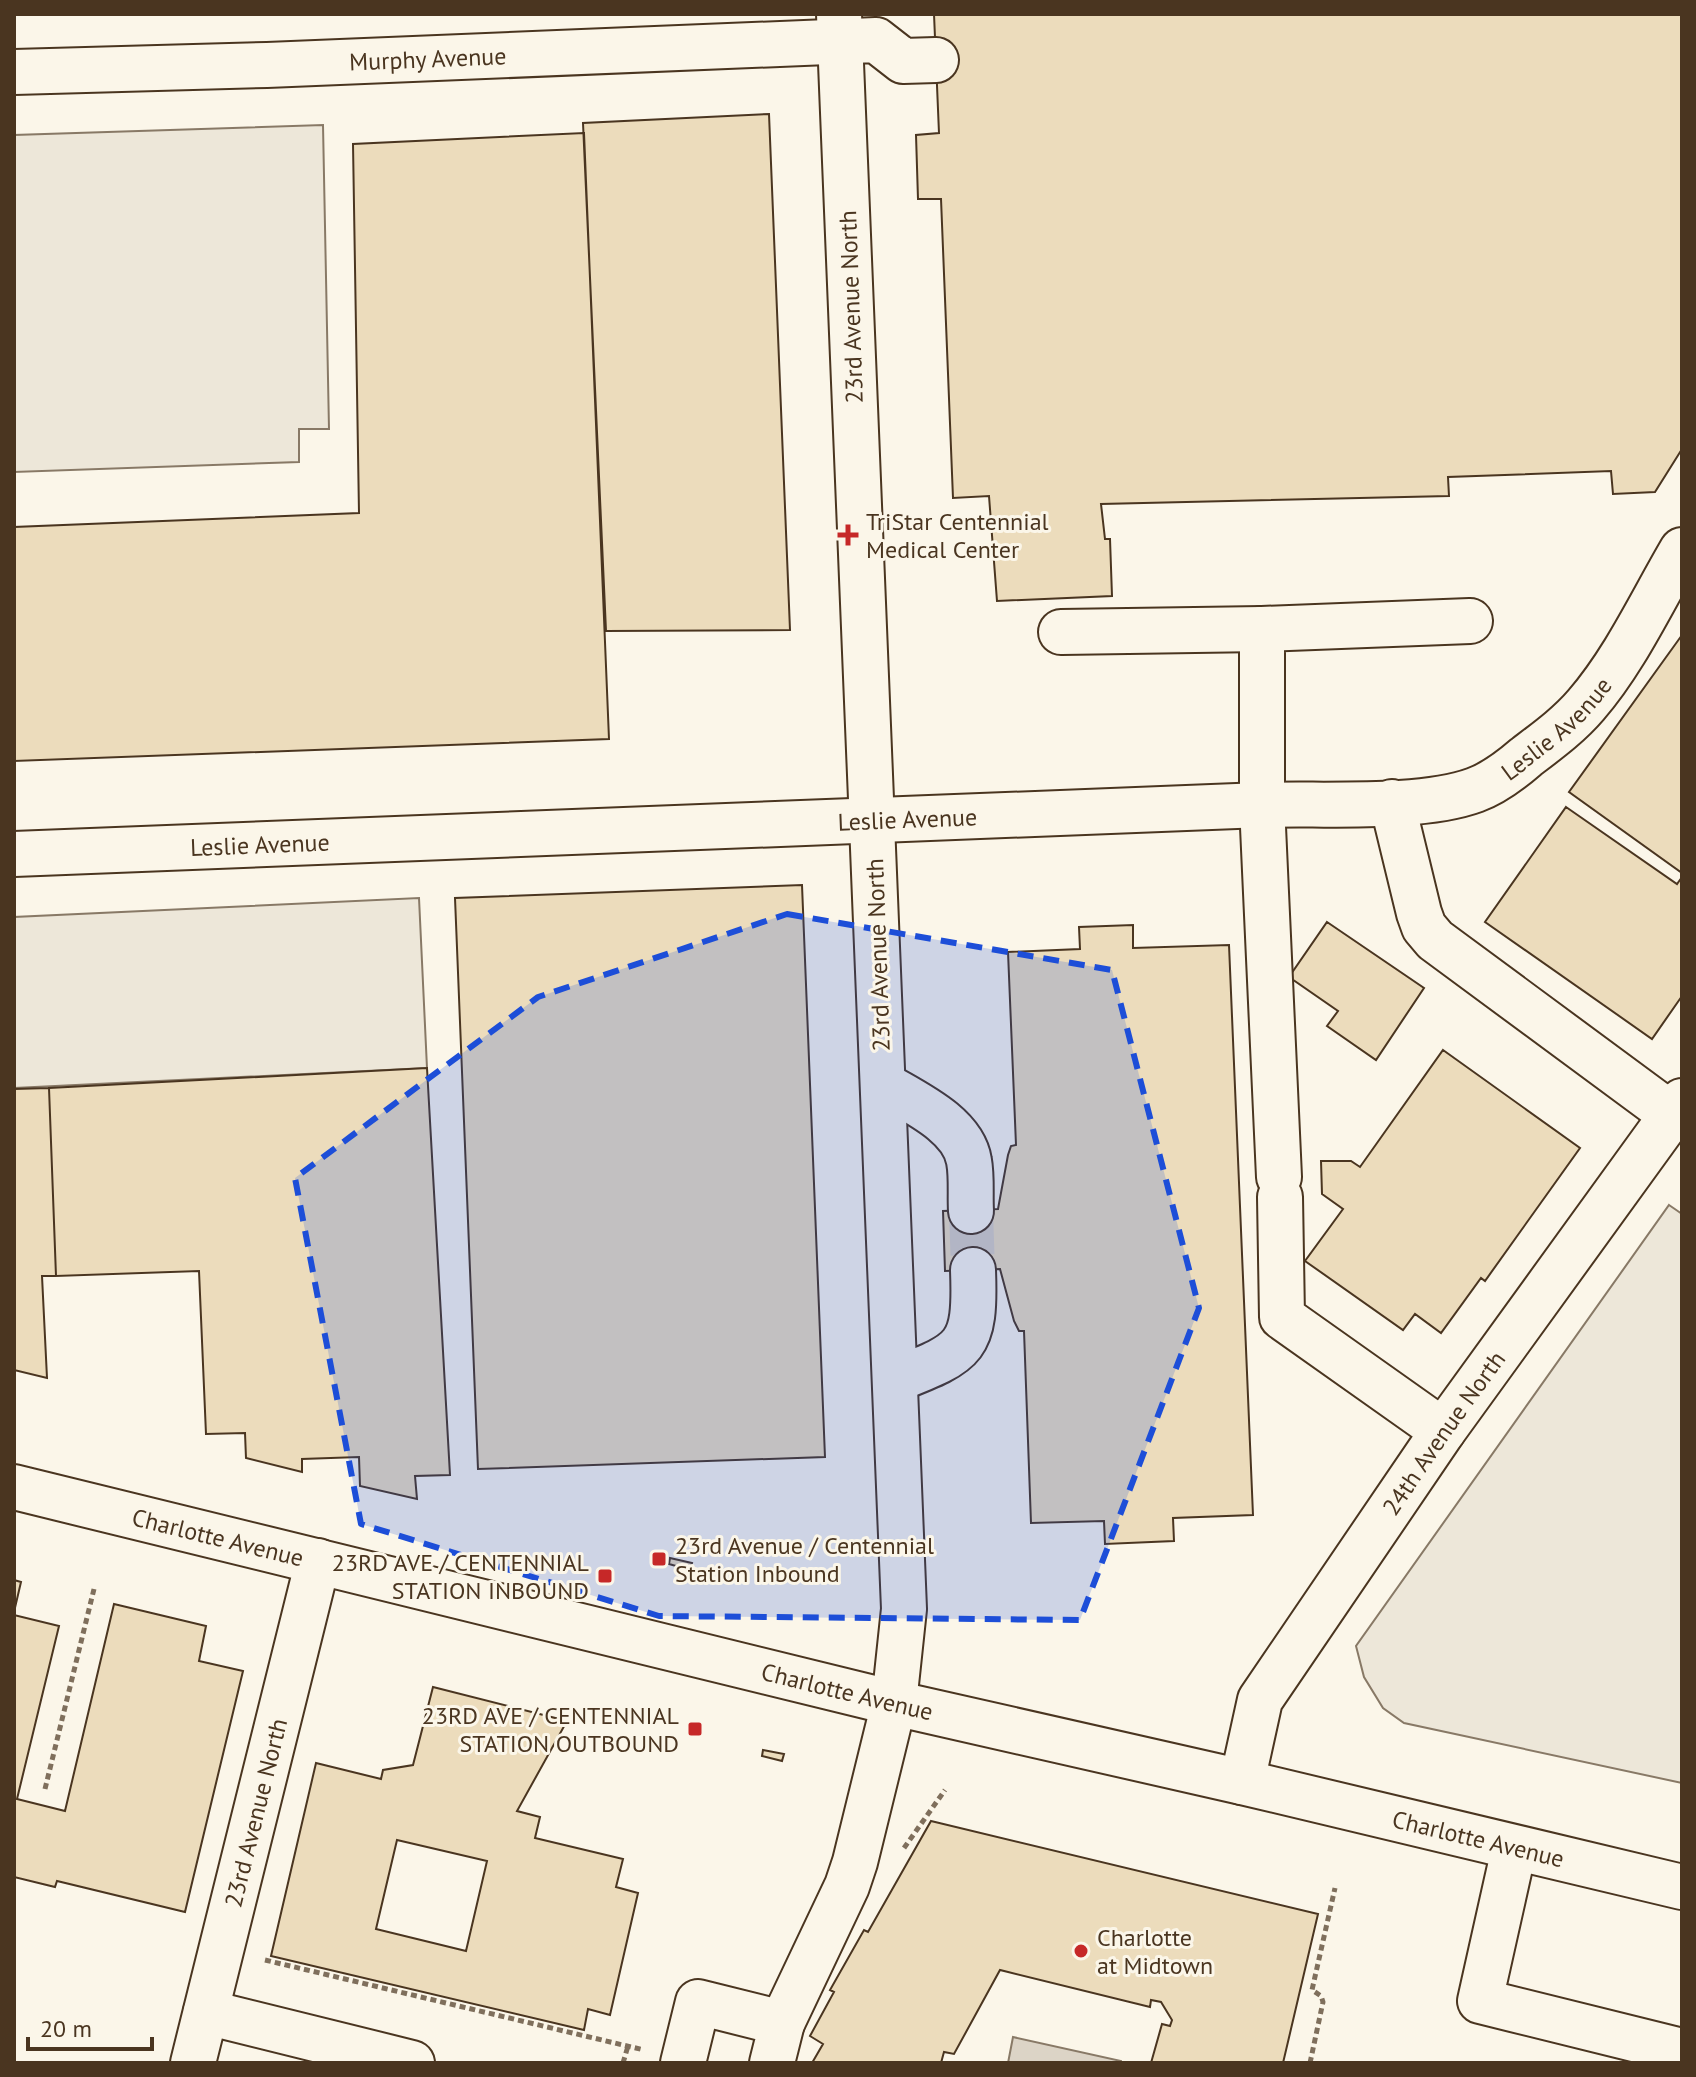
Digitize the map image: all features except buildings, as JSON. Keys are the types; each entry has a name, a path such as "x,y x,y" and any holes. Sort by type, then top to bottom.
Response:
{"street":[{"name":"Murphy Avenue","path":"14,72 251,66 677,31 864,27"},
{"path":"864,27 903,61 936,60"},
{"name":"23rd Avenue North","path":"777,2043 847,1886 894,1703 904,1609 873,820 864,27"},
{"name":"Leslie Avenue","path":"14,854 1438,798 1475,790 1505,774 1557,734 1586,705 1616,662 1682,550"},
{"path":"1061,632 1262,629 1470,621"},
{"path":"1262,629 1262,805 1282,1317 1443,1431"},
{"path":"1392,802 1419,913 1424,927 1435,940 1677,1108"},
{"path":"883,1084 927,1111 964,1145 969,1161 971,1211"},
{"name":"24th Avenue North","path":"1242,1782 1260,1700 1443,1431 1677,1108"},
{"path":"895,1380 943,1361 967,1337 973,1321 973,1270"},
{"name":"Charlotte Avenue","path":"14,1487 894,1703 1682,1887"},
{"name":"23rd Avenue North","path":"193,2063 318,1561"},
{"path":"1514,1849 1480,2001 1682,2051"},
{"path":"669,2058 698,2002 777,2043"},
{"path":"206,2012 412,2063"}],"path":[{"path":"45,1789 94,1589"},
{"path":"1310,2063 1323,2002 1321,1996 1312,1990 1335,1888"},
{"path":"265,1960 669,2058"},
{"path":"623,2063 628,2046"}],"highlighted area":[{"path":"787,914 1112,970 1199,1308 1080,1620 659,1616 361,1524 295,1178 538,997"}],"shaded area":[{"path":"323,125 329,429 299,429 299,462 14,472 14,135"},
{"path":"419,898 427,1068 14,1088 14,917"},
{"path":"1669,1205 1682,1214 1682,1783 1404,1723 1383,1708 1364,1677 1356,1646"},
{"path":"1013,2037 1121,2061 1121,2063 1008,2063"}],"tunnel":[{"path":"971,1211 973,1270"}],"place":[{"name":"TriStar Centennial Medical Center","path":"848,535"},
{"name":"23rd Avenue / Centennial Station Inbound","path":"659,1559"},
{"name":"23RD AVE / CENTENNIAL STATION INBOUND","path":"605,1576"},
{"name":"23RD AVE / CENTENNIAL STATION OUTBOUND","path":"695,1729"},
{"name":"Charlotte at Midtown","path":"1081,1951"}]}
